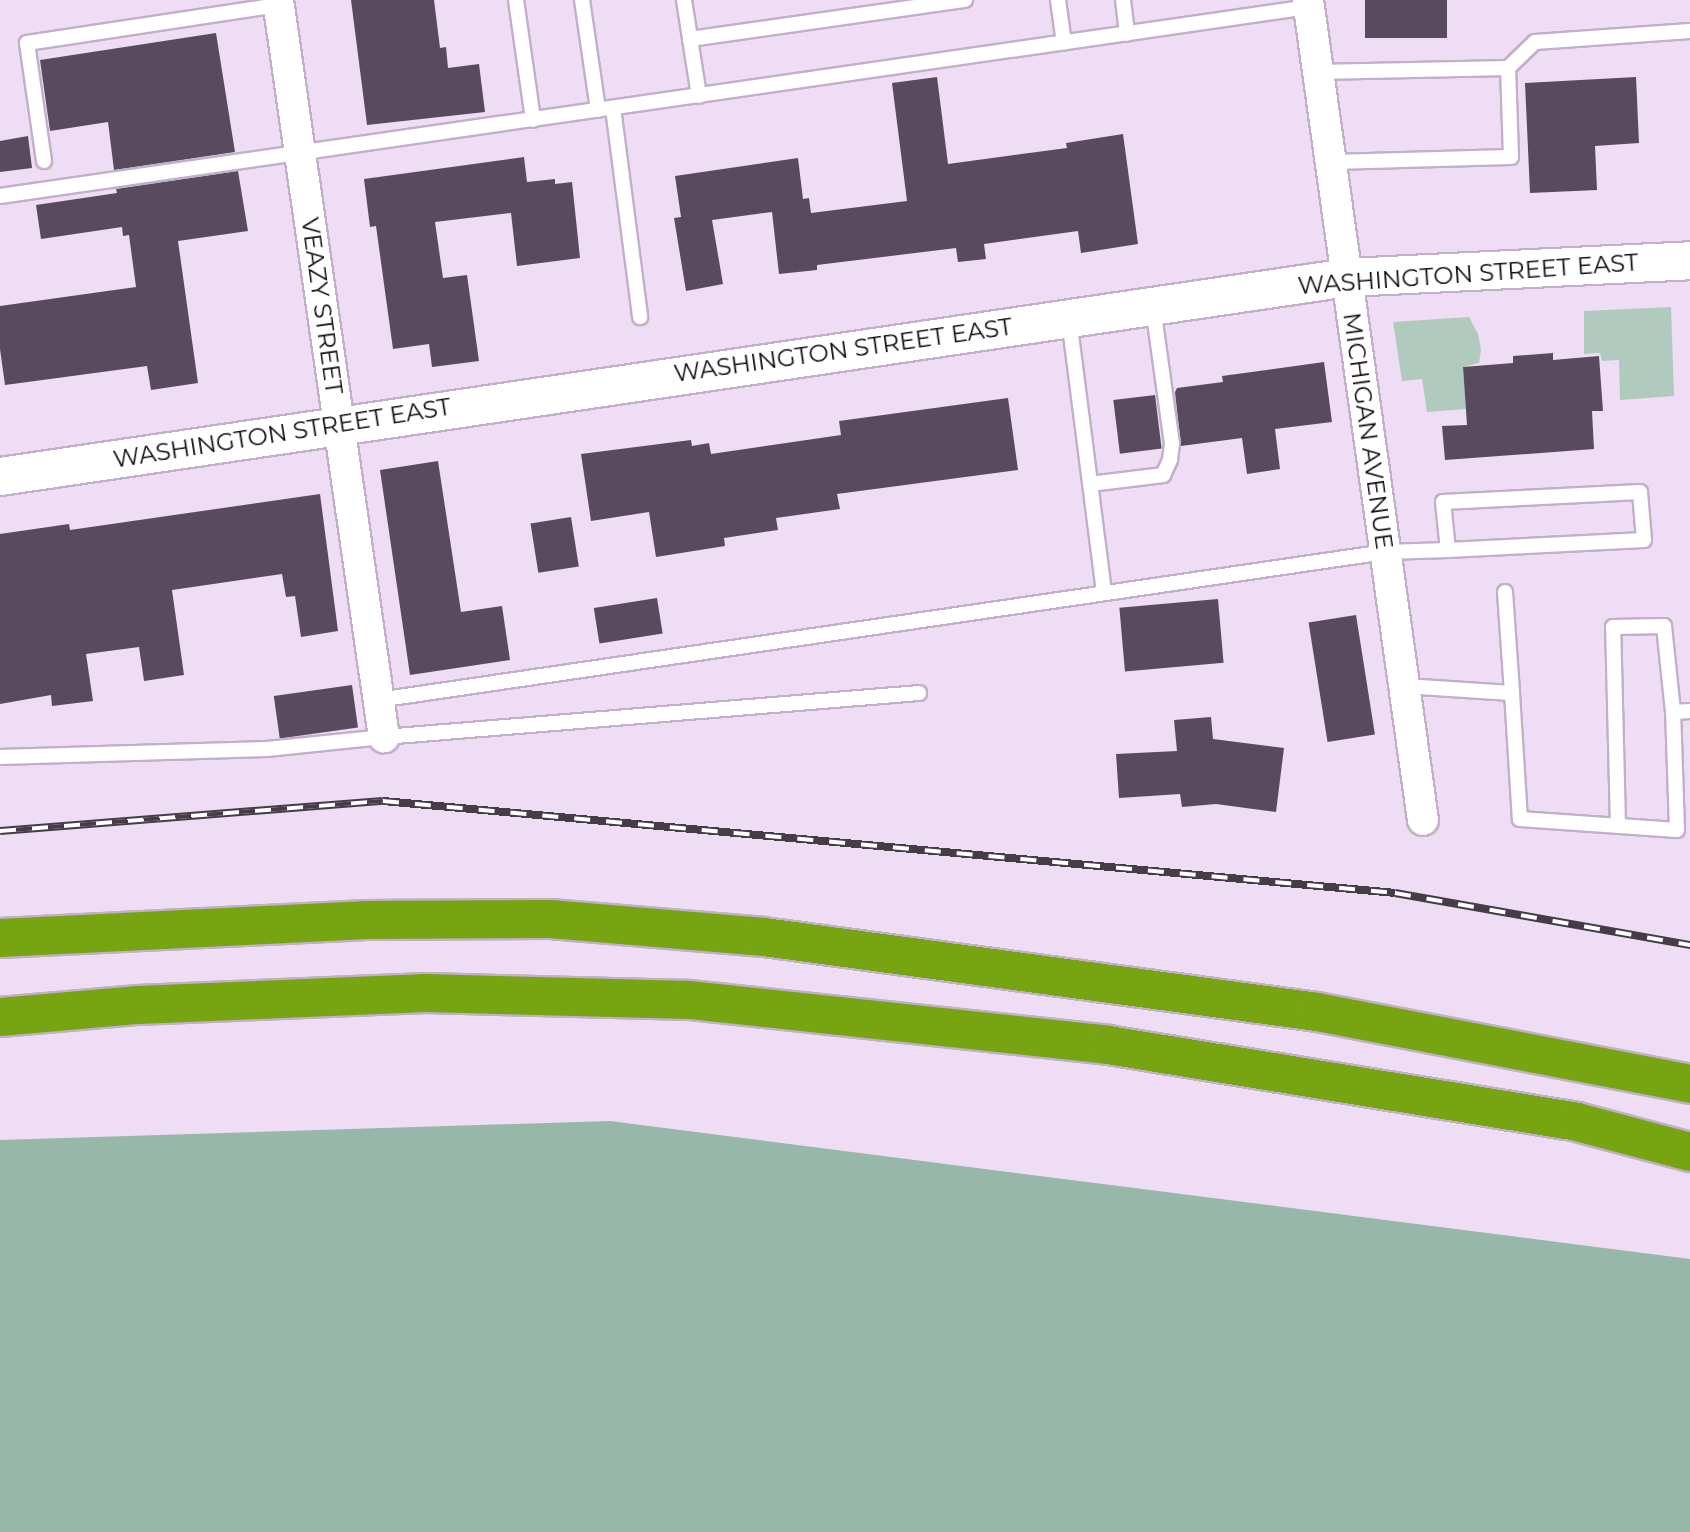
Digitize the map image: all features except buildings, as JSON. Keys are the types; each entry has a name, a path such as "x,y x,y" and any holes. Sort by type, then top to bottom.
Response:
{"highway":[{"path":"0,938 363,920 523,919 764,937 1317,1012 1690,1084"},
{"path":"0,1017 138,1005 426,993 689,1000 1108,1045 1577,1122 1690,1152"}],"street":[{"name":"VEAZY STREET","path":"278,2 384,737"},
{"name":"MICHIGAN AVENUE","path":"1308,4 1423,820"},
{"name":"WASHINGTON STREET EAST","path":"0,476 1347,276 1690,260"}],"lane":[{"path":"516,0 533,120"},
{"path":"582,0 606,109 640,317"},
{"path":"684,0 699,96"},
{"path":"690,39 965,0"},
{"path":"1058,0 1064,43"},
{"path":"1122,0 1127,34"},
{"path":"44,161 27,43 278,2"},
{"path":"0,197 1127,34 1308,4"},
{"path":"1318,72 1508,68 1535,42 1690,31"},
{"path":"1331,163 1511,157 1508,68"},
{"path":"1090,484 1163,475 1170,460 1172,444 1153,305"},
{"path":"1069,317 1104,593"},
{"path":"378,700 1385,552 1448,550 1644,540 1640,492 1443,502 1448,550"},
{"path":"1505,592 1520,819 1618,826 1677,830 1673,712 1664,626 1613,627 1618,826"},
{"path":"1404,686 1512,693"},
{"path":"0,757 267,749 919,693"},
{"path":"1673,712 1690,711"}],"green space":[{"path":"1671,307 1674,396 1620,400 1619,360 1602,361 1600,353 1584,354 1584,311"},
{"path":"1469,317 1478,334 1481,350 1479,363 1463,367 1466,409 1427,412 1422,379 1402,381 1393,322"},
{"path":"610,1121 1690,1259 1690,1532 0,1532 0,1140"}],"railway":[{"path":"0,831 383,801 1395,893 1690,945"}]}
